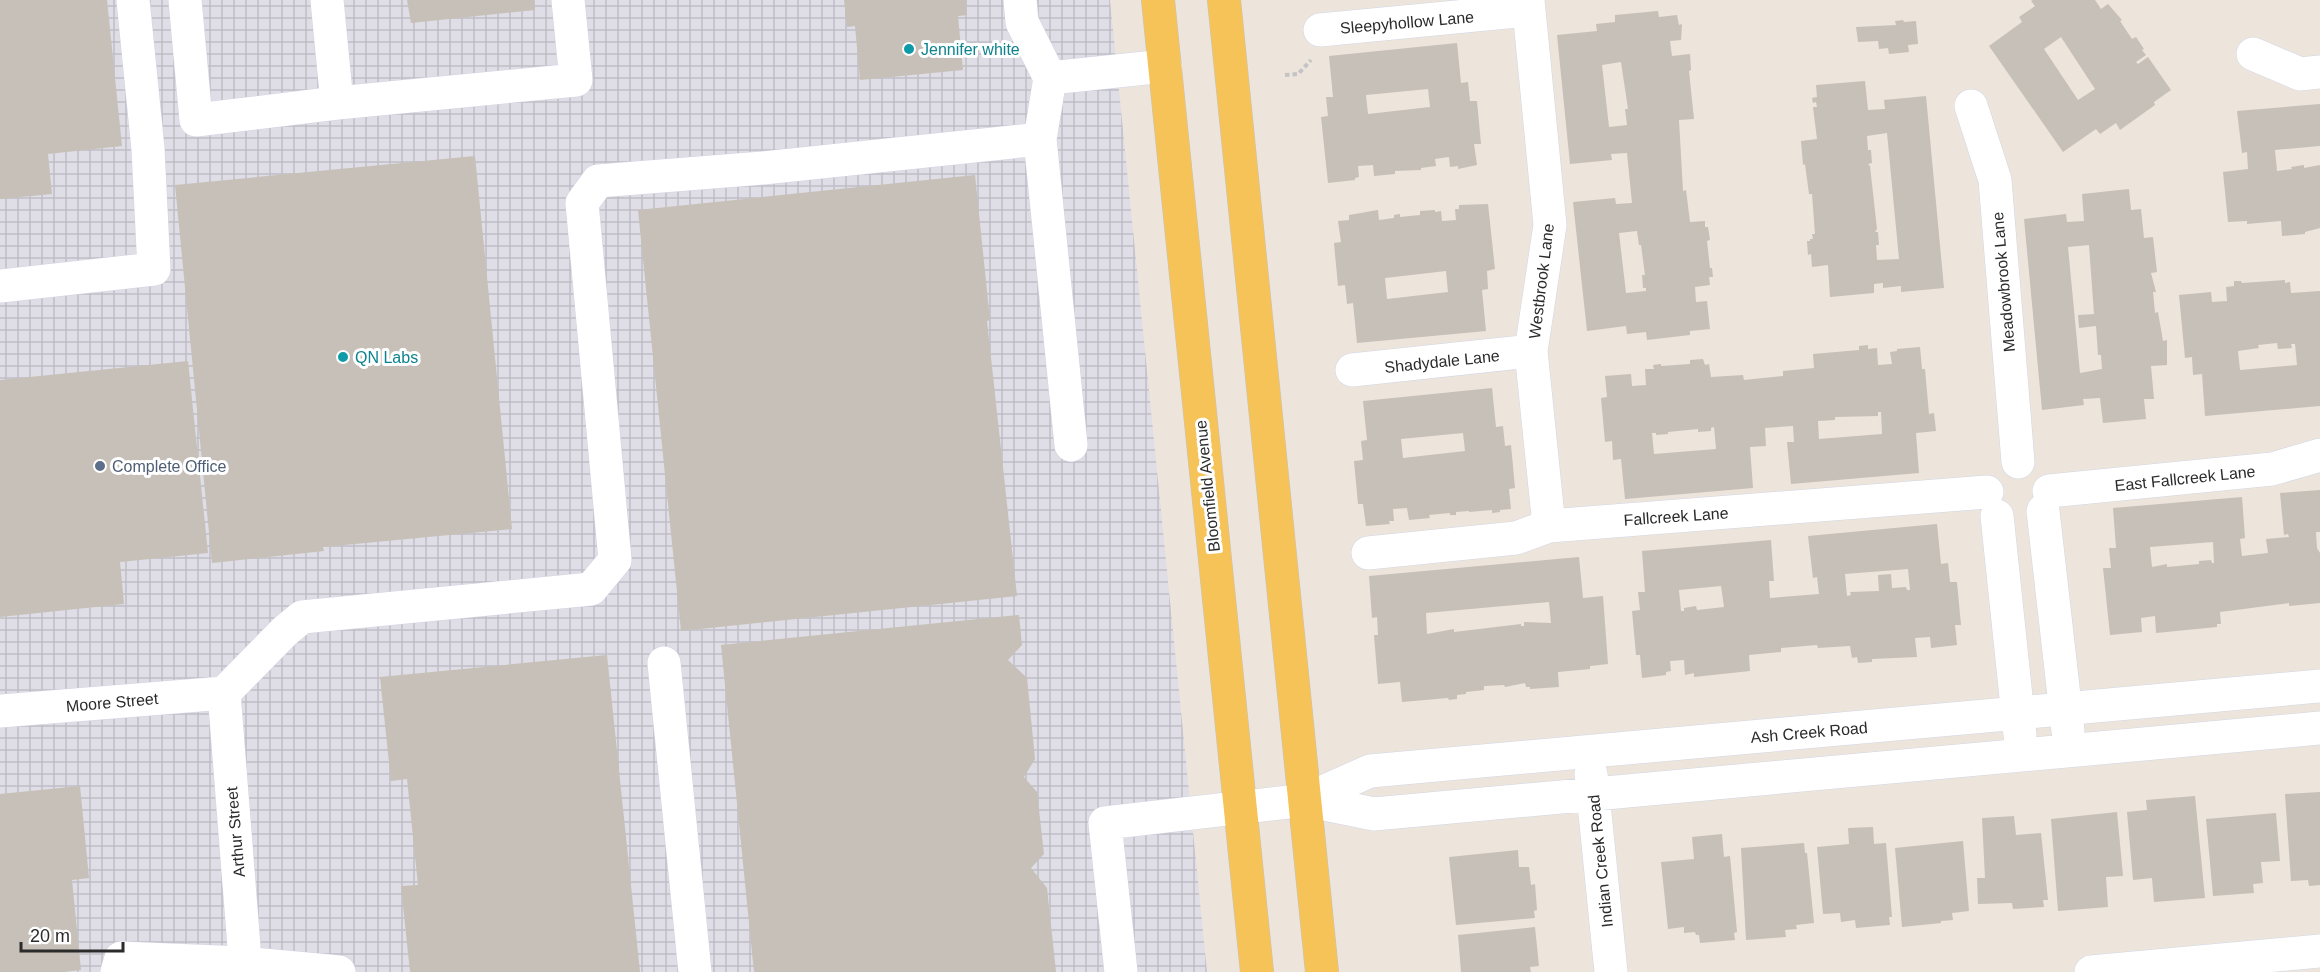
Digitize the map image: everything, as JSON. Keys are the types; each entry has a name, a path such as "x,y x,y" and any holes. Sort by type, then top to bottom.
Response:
{"main road":[{"name":"Bloomfield Avenue","path":"1158,0 1257,972"},
{"path":"1224,0 1322,972"}],"street":[{"path":"0,286 154,270 148,149 133,0"},
{"path":"185,0 196,120 337,103 576,80 568,0"},
{"path":"327,0 337,103"},
{"path":"1020,0 1022,22 1050,78 1040,139 1071,445"},
{"name":"Sleepyhollow Lane","path":"1320,30 1529,5"},
{"name":"Westbrook Lane","path":"1529,5 1550,225 1532,351 1549,526"},
{"path":"2253,54 2300,74 2320,72"},
{"path":"1050,78 1165,66"},
{"name":"Meadowbrook Lane","path":"1971,106 1995,180 2018,462"},
{"path":"224,693 285,631 302,617 591,589 615,560 582,203 598,181 763,168 1040,139"},
{"name":"Shadydale Lane","path":"1352,370 1532,351"},
{"name":"East Fallcreek Lane","path":"2046,501 2272,469 2320,455"},
{"path":"2022,755 1989,479 2003,465 2018,462 2032,465 2041,471 2046,481 2070,751"},
{"path":"1992,504 2005,521 2025,522 2046,501"},
{"name":"Fallcreek Lane","path":"1368,553 1516,538 1549,526 1992,504"},
{"path":"664,663 696,972"},
{"name":"Ash Creek Road","path":"1305,800 1370,771 2320,686"},
{"name":"Moore Street","path":"0,711 224,693"},
{"name":"Arthur Street","path":"224,693 244,947 243,968"},
{"name":"Ash Creek Road","path":"1121,972 1105,823 1305,800 1374,814 2320,728"},
{"name":"Indian Creek Road","path":"1589,751 1611,972"},
{"path":"2091,972 2320,951"},
{"path":"117,972 121,958 243,968 339,972"}],"shaded area":[{"path":"0,0 1110,0 1207,972 0,972"}],"building":[{"path":"0,0 107,0 122,146 48,154 52,194 0,199"},
{"path":"407,0 534,0 535,10 411,23"},
{"name":"Jennifer white","path":"844,0 966,0 967,15 958,16 963,70 860,80 855,26 847,27"},
{"path":"2095,0 2101,9 2108,4 2122,20 2120,21 2132,39 2136,37 2144,49 2142,50 2146,55 2136,62 2138,64 2148,57 2171,90 2154,102 2155,105 2120,130 2116,123 2100,134 2096,129 2063,152 1989,46 2022,22 2019,17 2035,6 2031,1","holes":["2061,37 2095,89 2078,100 2044,49"]},
{"path":"1658,11 1659,17 1677,15 1679,25 1682,24 1681,40 1670,41 1672,56 1690,54 1691,70 1689,71 1694,119 1679,120 1683,191 1686,190 1690,222 1705,221 1705,227 1708,227 1710,240 1707,241 1713,277 1709,277 1710,285 1695,287 1696,302 1707,301 1710,329 1690,331 1690,335 1647,340 1646,332 1627,334 1626,326 1587,331 1573,202 1615,198 1616,204 1632,203 1627,153 1611,154 1612,160 1570,164 1557,35 1597,31 1596,24 1615,22 1615,15","holes":["1621,62 1628,109 1625,109 1627,125 1609,127 1602,65","1637,231 1645,275 1642,275 1643,288 1646,288 1646,291 1626,293 1619,233"]},
{"path":"1903,20 1904,22 1916,21 1918,44 1908,45 1909,52 1889,54 1888,48 1879,49 1878,41 1858,42 1856,27 1896,25 1895,21"},
{"path":"1457,43 1461,83 1468,82 1470,101 1477,101 1481,144 1474,144 1477,165 1458,169 1458,166 1450,167 1449,157 1435,159 1436,166 1421,168 1421,170 1395,171 1395,174 1374,176 1373,165 1358,166 1359,177 1355,180 1328,183 1321,117 1328,116 1326,97 1333,97 1329,56","holes":["1428,89 1430,107 1368,114 1366,95"]},
{"path":"1865,81 1868,110 1885,109 1884,100 1926,96 1944,288 1901,292 1901,286 1883,288 1883,283 1874,284 1874,293 1830,297 1828,265 1812,267 1807,241 1813,239 1812,234 1815,234 1812,194 1809,194 1801,141 1817,139 1813,107 1817,107 1812,98 1817,97 1816,85","holes":["1887,133 1899,259 1877,260 1878,232 1875,232 1877,229 1868,164 1872,163 1871,150 1868,150 1867,136"]},
{"path":"2320,104 2320,146 2275,150 2277,171 2304,165 2304,168 2320,165 2320,228 2305,232 2305,234 2282,236 2281,221 2247,224 2247,221 2228,222 2223,172 2248,169 2247,152 2242,153 2237,111"},
{"name":"QN Labs","path":"475,156 512,529 323,547 324,551 212,563 175,185"},
{"path":"975,175 990,320 987,321 1017,596 681,631 638,210"},
{"path":"2129,189 2131,210 2141,209 2144,238 2153,237 2157,272 2151,273 2156,292 2153,292 2155,313 2158,312 2163,341 2167,340 2167,365 2151,366 2154,399 2144,399 2146,419 2103,423 2100,398 2083,399 2084,405 2042,410 2024,219 2066,214 2067,222 2084,221 2082,194","holes":["2089,245 2094,314 2078,315 2079,328 2096,326 2098,355 2101,355 2102,369 2080,373 2068,247"]},
{"path":"1488,204 1495,269 1487,271 1488,289 1482,290 1486,331 1357,343 1353,303 1347,304 1345,285 1338,286 1334,243 1341,242 1338,221 1349,220 1349,215 1378,210 1379,220 1394,218 1394,215 1400,214 1400,217 1420,215 1420,211 1435,210 1435,212 1441,211 1442,221 1456,220 1455,209 1459,209 1459,205","holes":["1446,271 1448,292 1387,299 1385,278"]},
{"path":"2285,280 2285,283 2290,282 2291,293 2320,291 2320,406 2205,416 2202,374 2193,375 2192,357 2185,358 2179,295 2211,292 2212,302 2227,301 2226,287 2234,286 2234,281 2242,283","holes":["2277,343 2278,349 2292,348 2291,344 2295,344 2297,365 2240,370 2238,351 2259,348 2258,345"]},
{"path":"1868,345 1868,349 1877,348 1878,365 1892,364 1890,352 1897,351 1897,349 1920,347 1922,369 1925,369 1929,414 1934,413 1936,431 1916,433 1919,473 1791,484 1787,442 1794,442 1793,426 1765,428 1766,446 1750,447 1753,488 1625,499 1621,459 1613,460 1612,441 1605,442 1601,398 1607,397 1605,376 1631,374 1632,386 1646,385 1645,369 1654,369 1653,365 1690,364 1690,360 1703,359 1705,365 1709,364 1711,377 1743,375 1744,380 1783,376 1783,371 1814,368 1813,354 1859,350 1859,346","holes":["1878,412 1881,412 1882,434 1819,439 1818,421 1835,420 1835,417 1878,416","1714,427 1716,449 1654,454 1652,433 1668,434 1668,432 1698,429 1698,432 1711,431"]},
{"name":"Complete Office","path":"188,361 208,553 120,562 124,604 0,617 0,380"},
{"path":"1492,388 1496,427 1503,426 1505,446 1511,445 1515,488 1509,489 1511,509 1492,513 1492,510 1456,512 1456,515 1450,515 1450,513 1429,515 1430,518 1409,520 1407,508 1393,509 1394,521 1389,521 1390,524 1366,526 1363,504 1358,504 1354,461 1363,460 1361,441 1367,440 1363,401","holes":["1463,433 1465,451 1403,458 1401,439"]},
{"path":"2320,490 2320,532 2316,532 2317,548 2320,553 2320,603 2289,606 2289,603 2220,612 2221,624 2217,624 2217,627 2156,633 2155,616 2141,618 2142,632 2110,635 2103,568 2111,568 2109,548 2116,548 2113,508 2242,497 2245,538 2240,539 2242,556 2268,553 2266,539 2289,537 2288,534 2284,535 2280,493","holes":["2213,542 2214,563 2211,560 2199,561 2199,564 2167,567 2167,564 2152,567 2150,547"]},
{"path":"1937,524 1941,564 1948,563 1950,582 1957,582 1961,625 1955,625 1957,645 1931,648 1930,637 1915,638 1917,657 1872,659 1872,662 1858,663 1857,657 1852,658 1850,646 1818,648 1817,645 1781,648 1781,652 1749,655 1750,671 1694,677 1694,673 1685,675 1684,660 1670,661 1671,671 1666,672 1666,675 1642,678 1640,655 1636,655 1632,611 1640,610 1638,592 1645,592 1642,551 1771,540 1774,581 1769,581 1770,598 1819,594 1817,577 1813,578 1808,536","holes":["1908,569 1910,590 1906,587 1892,588 1891,574 1878,575 1879,591 1850,592 1851,595 1847,596 1845,574","1721,586 1724,607 1697,610 1696,606 1684,608 1684,611 1681,611 1679,590"]},
{"path":"1579,557 1583,598 1603,596 1608,664 1590,666 1590,669 1558,672 1559,687 1530,689 1525,683 1505,687 1504,685 1484,686 1484,690 1457,695 1457,699 1402,702 1400,682 1378,684 1374,635 1378,635 1377,617 1372,618 1369,576","holes":["1549,602 1551,623 1524,622 1524,626 1521,624 1454,632 1454,629 1427,634 1426,613"]},
{"path":"1019,615 1022,645 1008,660 1027,678 1035,759 1024,777 1037,792 1044,854 1031,868 1047,888 1056,972 754,972 721,645"},
{"path":"607,655 640,972 410,972 401,886 418,885 407,779 391,781 380,677"},
{"path":"80,786 89,878 72,880 81,970 0,972 0,794"},
{"path":"2320,792 2320,885 2309,886 2308,880 2291,881 2285,794"},
{"path":"2195,796 2205,898 2154,902 2152,878 2133,880 2127,812 2147,810 2146,800"},
{"path":"2117,812 2123,876 2106,877 2108,907 2058,911 2051,819"},
{"path":"2276,813 2280,861 2261,862 2263,883 2253,884 2254,893 2213,896 2206,819"},
{"path":"2014,816 2016,835 2041,833 2048,900 2043,900 2044,907 2013,909 2012,903 1978,904 1977,878 1985,878 1982,818"},
{"path":"1873,827 1874,844 1886,843 1892,917 1889,917 1890,925 1856,928 1855,920 1841,922 1840,913 1823,914 1817,847 1849,844 1848,828"},
{"path":"1722,834 1724,857 1730,856 1737,932 1734,933 1735,940 1700,943 1699,935 1695,932 1684,933 1684,927 1668,929 1661,862 1694,859 1692,837"},
{"path":"1963,841 1969,911 1952,913 1953,920 1941,921 1941,923 1902,927 1895,848"},
{"path":"1804,843 1814,923 1796,925 1797,929 1785,930 1786,937 1746,940 1741,848"},
{"path":"1518,850 1519,867 1529,867 1531,885 1535,884 1537,910 1534,911 1535,918 1456,925 1449,857"},
{"path":"1535,927 1539,966 1530,967 1531,972 1461,972 1458,935"}],"place":[{"name":"Jennifer white","path":"909,49"},
{"name":"QN Labs","path":"343,357"},
{"name":"Complete Office","path":"100,466"}]}
